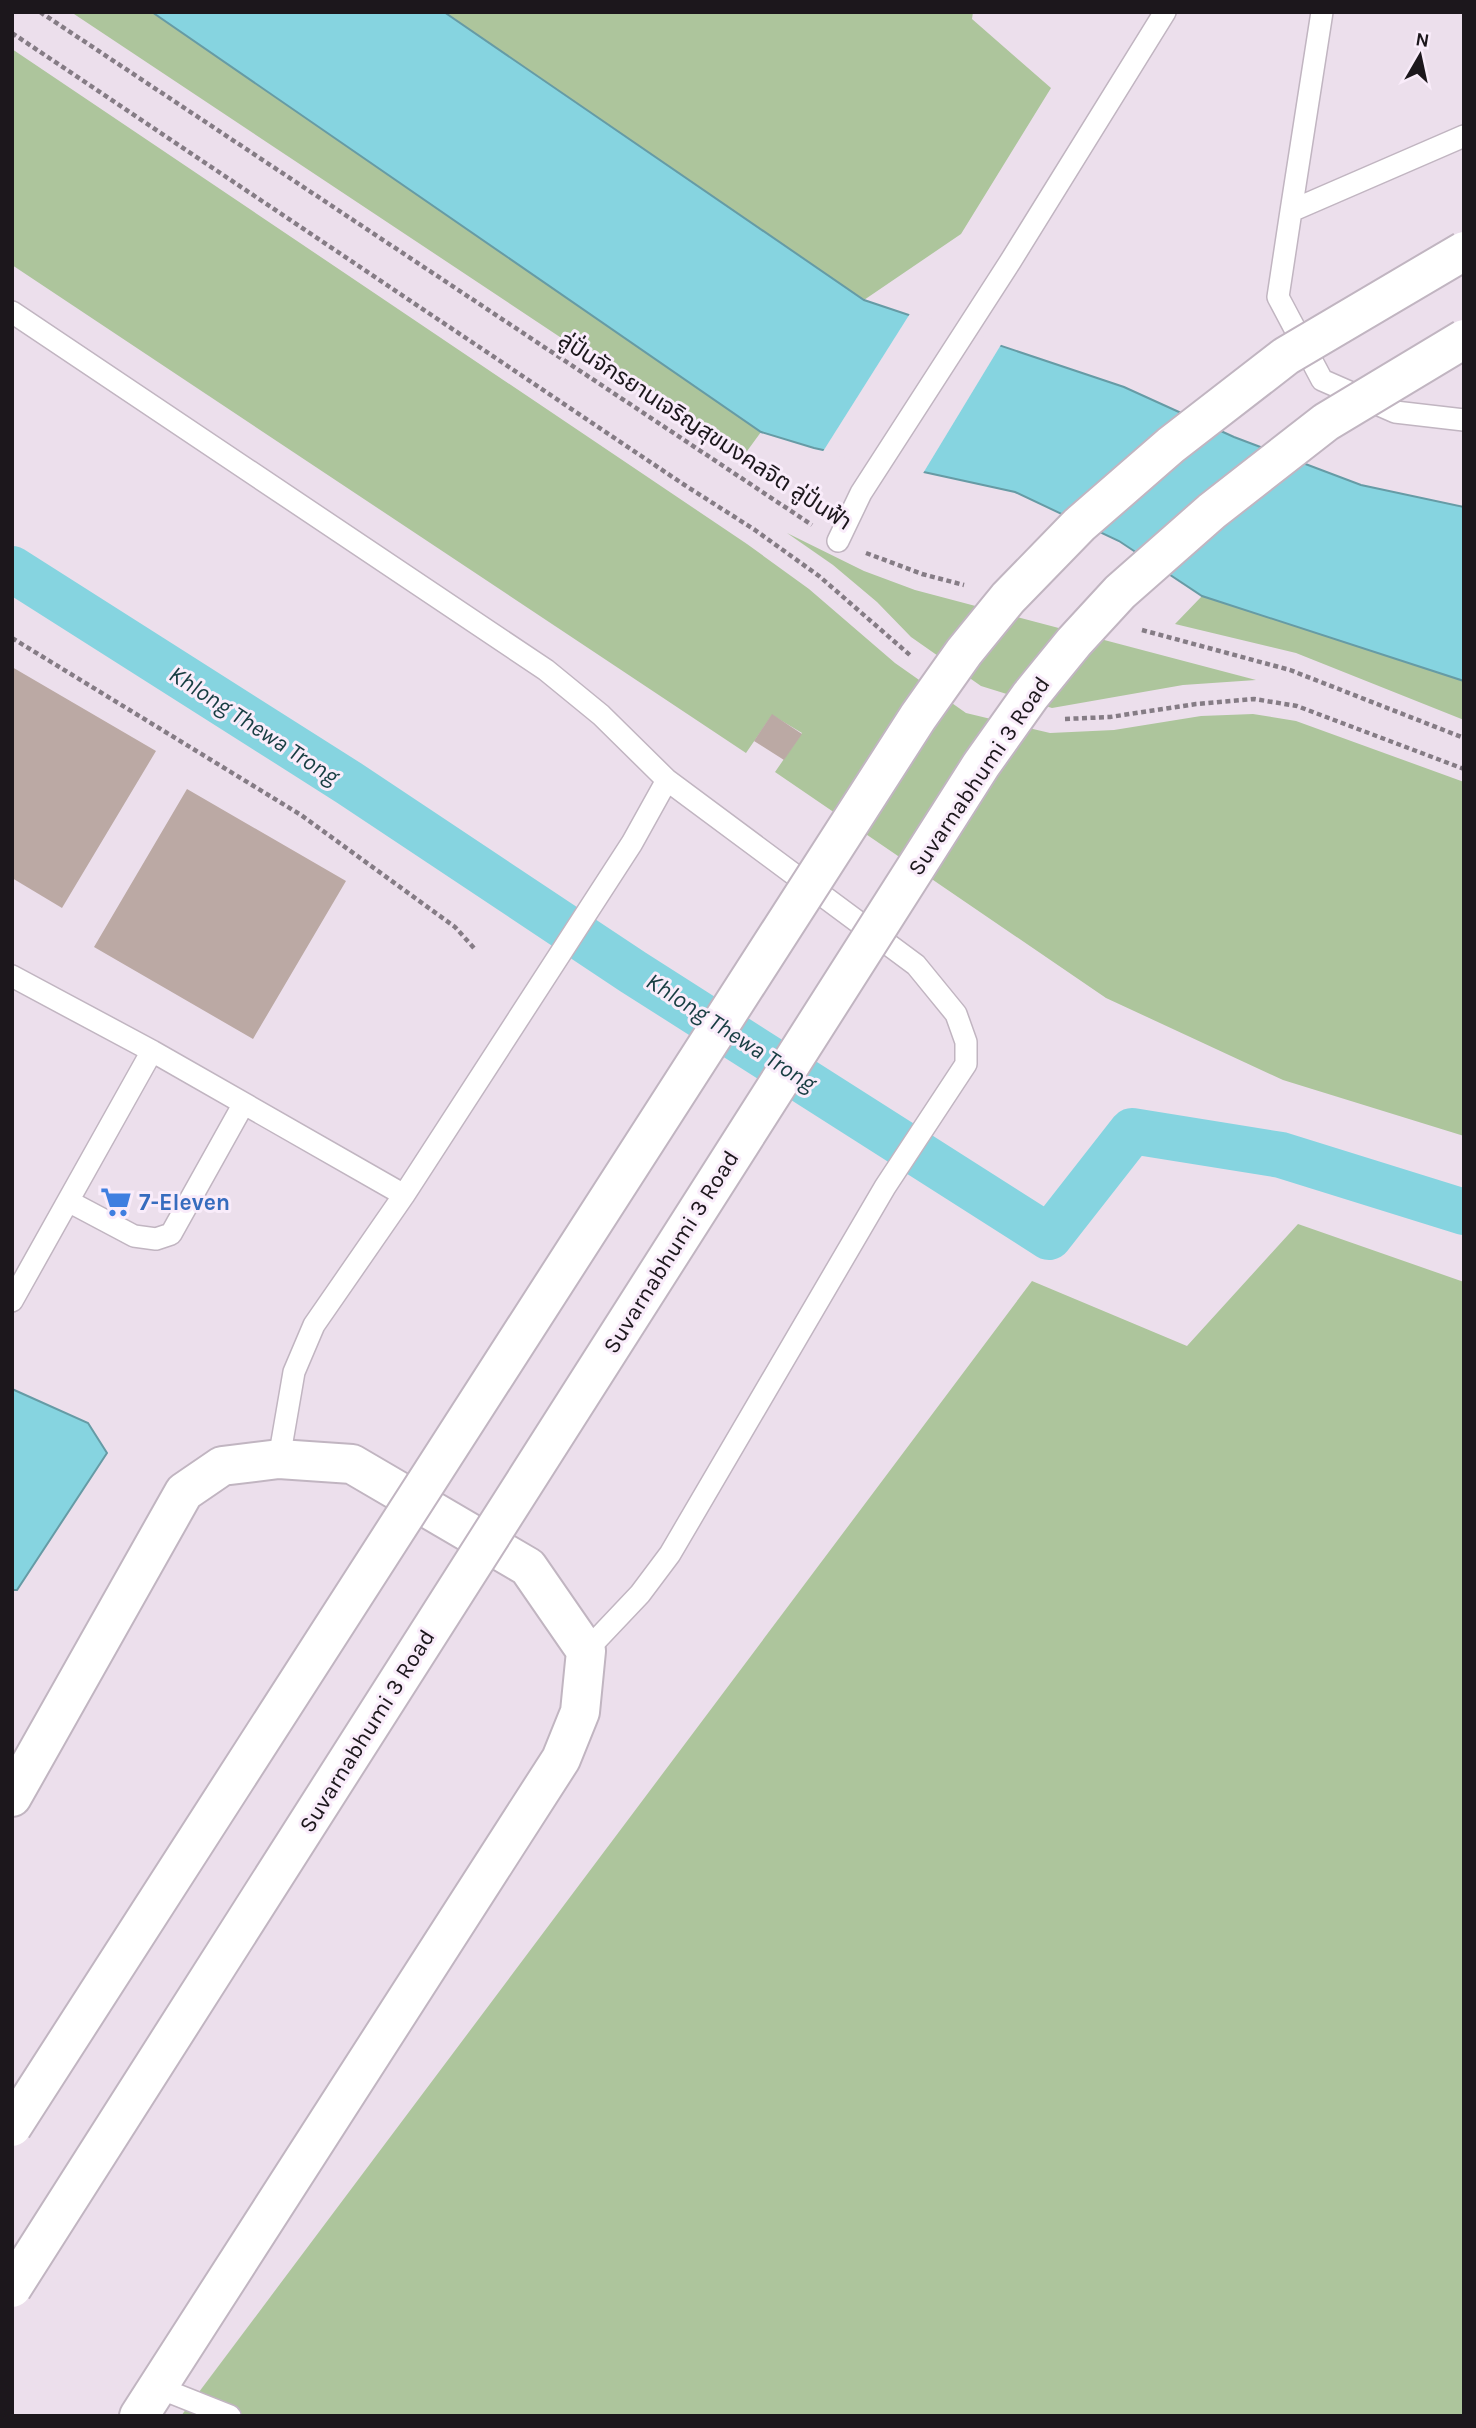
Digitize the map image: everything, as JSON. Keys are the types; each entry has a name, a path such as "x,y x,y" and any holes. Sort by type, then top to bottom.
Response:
{"street":[{"path":"12,2127 911,729 964,652 1009,598 1079,525 1171,445 1286,356 1464,251"},
{"name":"Suvarnabhumi 3 Road","path":"12,2288 973,776 1030,696 1120,592 1212,512 1326,422 1464,339"},
{"path":"12,1797 184,1493 222,1466 279,1459 352,1464 528,1567 586,1651 580,1712 561,1759 148,2401"}],"lane":[{"path":"838,541 861,493 1010,262 1165,12"},
{"path":"1322,12 1278,297 1322,380 1395,412 1464,421"},
{"path":"1291,211 1464,136"},
{"path":"12,312 546,670 601,715 667,780 916,965 956,1014 966,1042 965,1065 885,1187 670,1554 640,1594 586,1651"},
{"path":"279,1459 294,1373 314,1325 404,1195 632,843 667,780"},
{"path":"12,975 152,1051 404,1195"},
{"path":"12,1301 152,1051"},
{"path":"68,1201 134,1236 156,1239 171,1234 243,1105"},
{"path":"148,2401 230,2416"}],"path":[{"name":"ลู่ปั่นจักรยานเจริญสุขมงคลจิต ลู่ปั่นฟ้า","path":"40,12 789,511 838,541 922,574 973,587"},
{"path":"12,33 755,530 819,576 901,649 922,663"},
{"path":"1140,630 1290,670 1464,738"},
{"path":"12,638 301,815 456,927 474,948"},
{"path":"1063,719 1110,717 1196,704 1254,699 1297,706 1464,769"}],"green space":[{"path":"71,12 152,12 761,432 742,458"},
{"path":"444,12 973,12 972,19 1051,88 961,234 864,300"},
{"path":"12,49 747,544 809,589 895,663 966,713 1050,733 1114,730 1201,716 1253,714 1296,721 1464,782 1464,1136 1283,1080 1106,998 775,772 802,733 772,715 746,753 12,265"},
{"path":"787,533 864,571 915,590 1256,680 1183,685 1052,708 981,686 911,637 877,602 833,565"},
{"path":"1202,596 1464,681 1464,720 1296,653 1175,624"},
{"path":"1298,1224 1464,1282 1464,2416 181,2416 1032,1281 1187,1346"}],"water":[{"path":"152,12 444,12 864,300 1124,387 1234,437 1361,485 1464,507 1464,681 1202,596 1119,541 1015,492 814,448 761,432"},
{"path":"12,1389 88,1423 107,1453 17,1590 12,1590"}],"pier":[{"path":"911,312 1002,343 922,475 822,453"}],"building":[{"path":"12,667 156,751 62,908 12,878"},
{"path":"772,714 802,734 784,760 754,741"},
{"path":"187,789 346,881 253,1039 94,947"}],"waterway":[{"name":"Khlong Thewa Trong","path":"12,569 349,783 633,972 1049,1237 1132,1131 1281,1155 1464,1212"}],"place":[{"name":"7-Eleven","path":"116,1202"}]}
